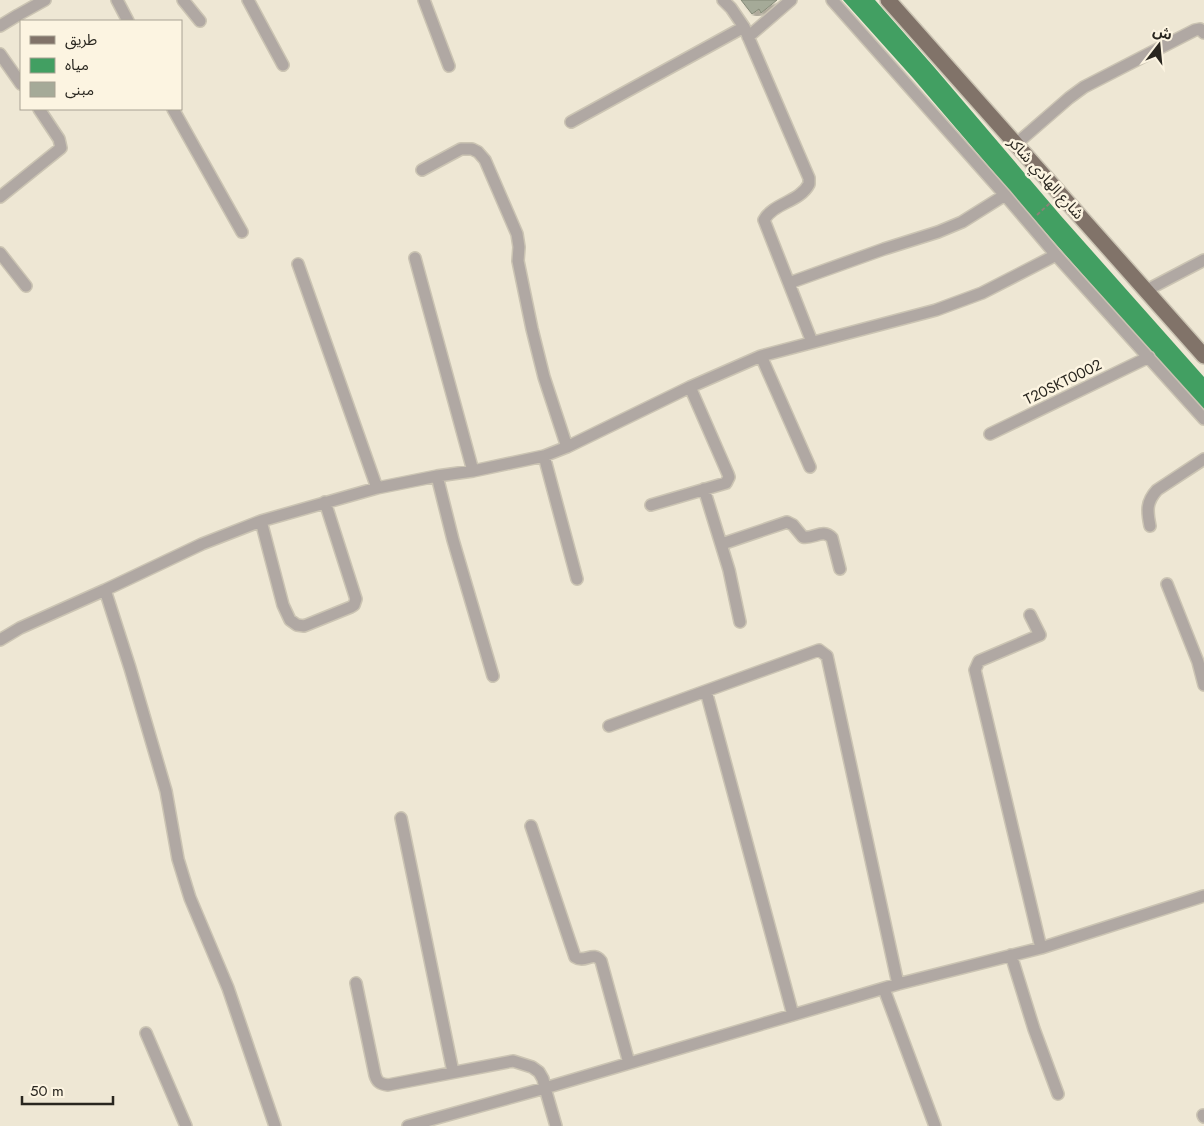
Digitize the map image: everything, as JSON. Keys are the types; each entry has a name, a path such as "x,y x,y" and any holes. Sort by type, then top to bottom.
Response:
{"main road":[{"name":"شارع الهادي شاكر","path":"888,0 1204,356"}],"street":[{"path":"0,26 45,0"},
{"path":"117,0 127,20"},
{"path":"183,0 200,21"},
{"path":"248,0 283,65"},
{"path":"424,0 449,66"},
{"path":"724,0 746,32 809,178 810,184 804,192 769,213 764,220 812,342"},
{"path":"571,122 746,32 792,0"},
{"path":"832,0 1056,255 1204,419"},
{"path":"1016,144 1069,98 1084,88 1195,30 1200,29 1204,33"},
{"path":"0,54 20,83"},
{"path":"0,197 61,148 59,139 40,110"},
{"path":"174,110 242,232"},
{"path":"422,170 461,149 472,149 478,152 485,160 516,234 519,247 518,261 532,329 544,377 567,447"},
{"path":"789,283 938,232 962,222 1005,195"},
{"path":"0,253 26,286"},
{"path":"0,640 20,628 202,544 261,521 377,488 544,456 567,447 690,387 761,356 936,310 982,293 1056,255"},
{"path":"415,258 473,471"},
{"path":"1147,290 1204,260"},
{"path":"298,264 377,488"},
{"path":"761,356 810,467"},
{"name":"T20SKT0002","path":"990,434 1149,357"},
{"path":"651,505 726,483 728,477 690,387"},
{"path":"544,456 577,579"},
{"path":"1150,526 1147,511 1148,505 1156,490 1204,459"},
{"path":"436,476 493,676"},
{"path":"704,489 722,544 740,622"},
{"path":"261,521 283,605 290,620 297,625 304,626 351,607 356,599 326,502"},
{"path":"722,544 787,522 793,524 804,537 809,538 822,533 830,535 840,569"},
{"path":"1167,584 1198,662 1204,685"},
{"path":"105,590 166,791 178,859 190,898 228,988 275,1126"},
{"path":"1030,615 1040,635 978,661 975,670 1041,948"},
{"path":"609,726 819,650 827,656 898,984"},
{"path":"706,691 793,1015"},
{"path":"401,818 453,1072"},
{"path":"531,826 575,957 581,960 595,956 601,961 630,1063"},
{"path":"408,1126 545,1088 898,984 1041,948 1204,896"},
{"path":"1010,955 1058,1094"},
{"path":"356,983 377,1081 388,1085 513,1061 539,1072 543,1079 556,1126"},
{"path":"884,989 935,1126"},
{"path":"146,1033 186,1126"}],"path":[{"path":"1029,222 1061,193"}],"water":[{"path":"843,0 875,0 934,67 1061,216 1204,377 1204,412 1039,225 913,78"}],"building":[{"path":"741,0 777,0 761,13 759,9 752,14"}]}
